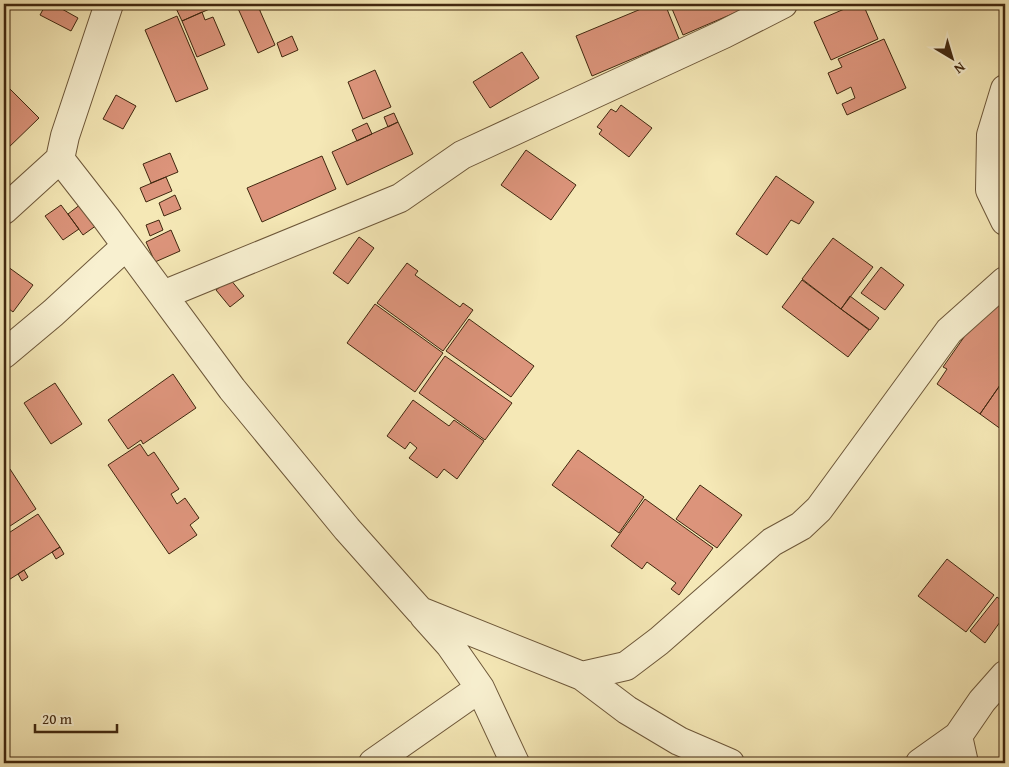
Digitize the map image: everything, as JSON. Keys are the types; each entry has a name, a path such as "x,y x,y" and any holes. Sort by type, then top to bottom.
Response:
{"street":[{"path":"4,210 60,159 65,136 109,4"},
{"path":"163,295 400,198 462,155 724,34 783,4"},
{"path":"1005,89 991,135 990,190 1005,222"},
{"path":"60,159 232,389 347,529 450,646 480,688 515,763"},
{"path":"4,354 53,313 126,246"},
{"path":"582,676 626,666 659,640 772,542 801,526 819,509 949,330 1005,281"},
{"path":"420,611 582,676 627,710 679,740 730,763"},
{"path":"920,763 958,736 982,701 1005,675"},
{"path":"373,763 480,688"},
{"path":"958,736 964,763"}],"building":[{"path":"46,4 53,4 78,18 71,31 40,15"},
{"path":"174,4 221,4 182,21"},
{"path":"236,4 257,4 275,45 258,53"},
{"path":"257,4 275,4 260,10"},
{"path":"653,4 665,4 679,39 592,76 576,36"},
{"path":"670,4 752,4 753,5 683,35"},
{"path":"856,4 863,4 878,39 831,60 814,22"},
{"path":"202,12 205,20 213,17 225,45 197,57 182,21"},
{"path":"177,16 208,89 176,102 145,30"},
{"path":"292,36 298,50 282,57 277,43"},
{"path":"884,39 906,88 847,115 842,104 855,98 851,87 837,94 828,73 842,67 838,59"},
{"path":"522,52 539,78 490,108 473,82"},
{"path":"375,70 391,107 363,119 348,82"},
{"path":"4,83 39,118 6,150 4,148"},
{"path":"116,95 136,106 123,129 103,119"},
{"path":"621,105 652,128 629,157 599,134 602,130 597,127 611,109 616,112"},
{"path":"394,113 398,122 388,127 384,117"},
{"path":"398,122 413,154 347,185 332,152"},
{"path":"367,123 372,134 357,141 352,130"},
{"path":"526,150 576,185 551,220 501,185"},
{"path":"170,153 178,172 151,183 143,164"},
{"path":"322,156 336,189 262,222 247,188"},
{"path":"776,176 814,202 799,224 791,220 767,255 736,234"},
{"path":"166,177 172,191 146,202 140,188"},
{"path":"175,195 181,209 164,216 159,203"},
{"path":"81,204 97,225 83,235 68,214"},
{"path":"61,205 79,229 63,240 45,216"},
{"path":"159,220 163,230 150,236 146,225"},
{"path":"171,230 180,251 155,262 146,242"},
{"path":"359,237 374,248 348,284 333,273"},
{"path":"833,238 873,267 841,309 802,279"},
{"path":"407,263 418,271 415,275 460,307 463,303 473,310 443,351 377,303"},
{"path":"4,264 33,285 13,312 4,305"},
{"path":"881,267 904,285 885,310 861,293"},
{"path":"230,279 244,296 230,307 216,290"},
{"path":"802,280 869,330 848,357 782,307"},
{"path":"850,296 879,318 870,330 841,309"},
{"path":"995,301 1005,308 1005,378 980,414 937,384 947,369 943,367 983,310"},
{"path":"375,304 443,353 415,392 347,343"},
{"path":"469,319 534,366 511,397 446,351"},
{"path":"445,356 512,403 485,440 419,393"},
{"path":"173,374 196,408 143,444 141,440 128,449 108,420"},
{"path":"1005,378 1005,432 980,414"},
{"path":"55,383 82,424 51,444 24,403"},
{"path":"413,400 449,426 454,420 484,441 457,479 444,469 437,478 409,458 417,448 410,442 405,449 387,436"},
{"path":"140,444 148,456 154,452 179,489 171,494 177,504 185,498 199,518 190,525 197,535 169,554 108,465"},
{"path":"578,450 644,497 619,533 552,485"},
{"path":"10,469 36,509 4,530 4,474"},
{"path":"700,485 742,515 717,548 676,519"},
{"path":"645,499 713,548 679,595 671,589 676,583 647,562 642,569 611,546"},
{"path":"38,514 60,547 4,583 4,536"},
{"path":"60,547 64,554 56,559 52,552"},
{"path":"947,559 994,595 966,632 918,596"},
{"path":"24,570 28,577 22,581 18,574"},
{"path":"997,597 1005,603 1005,615 985,643 970,631"}]}
